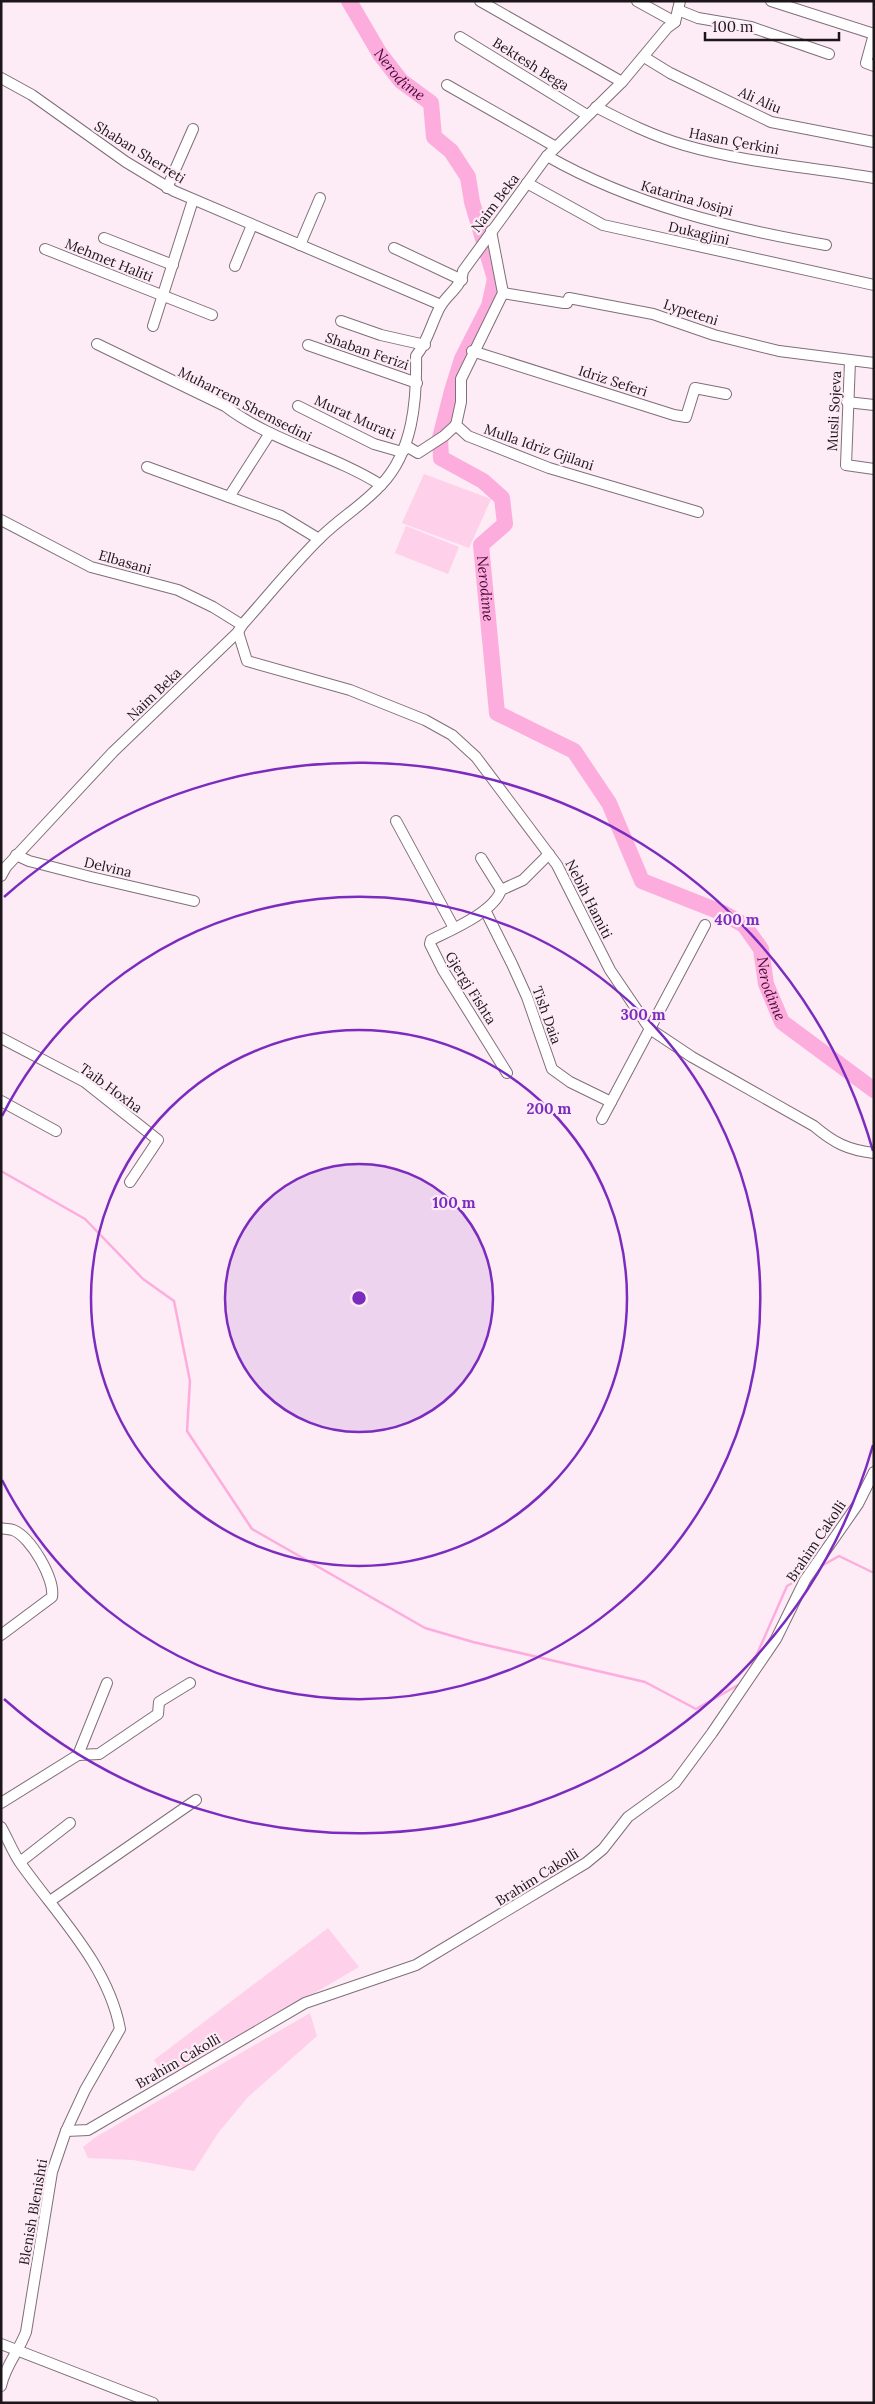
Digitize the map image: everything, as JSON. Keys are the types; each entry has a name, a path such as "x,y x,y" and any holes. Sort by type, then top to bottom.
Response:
{"street":[{"path":"480,1 622,82"},
{"path":"637,1 675,22 679,5 698,18 751,27 829,54"},
{"path":"771,1 805,14 874,34 866,62 874,66"},
{"name":"Naim Beka","path":"3,869 113,752 240,628 319,539 381,485 402,452 409,433 417,383 416,356 426,345 433,322 441,305 455,291 462,280 463,271 547,156 622,82 667,28 675,22"},
{"name":"Bektesh Bega","path":"460,37 587,115"},
{"name":"Ali Aliu","path":"644,57 670,73 771,122 874,142"},
{"name":"Shaban Sherreti","path":"1,78 32,95 126,162 168,188 252,226 441,305"},
{"path":"447,84 556,146"},
{"name":"Hasan Çerkini","path":"596,106 639,129 684,145 742,159 874,178"},
{"path":"168,188 193,129"},
{"name":"Katarina Josipi","path":"547,156 584,178 641,201 701,218 826,245"},
{"name":"Dukagjini","path":"527,183 603,225 874,285"},
{"path":"300,245 320,198"},
{"path":"153,326 193,200"},
{"path":"235,266 252,226"},
{"path":"402,452 408,447 418,453 440,439 456,425 460,402 460,379 503,293 491,231"},
{"path":"104,238 173,265"},
{"path":"394,248 462,280"},
{"name":"Mehmet Haliti","path":"45,249 212,315"},
{"name":"Lypeteni","path":"503,293 564,303 567,303 569,298 607,304 653,314 714,335 779,351 874,363"},
{"path":"341,321 382,335 426,345"},
{"name":"Muharrem Shemsedini","path":"97,344 225,406 242,419 322,457 358,471 381,485"},
{"name":"Shaban Ferizi","path":"308,345 417,383"},
{"name":"Idriz Seferi","path":"472,352 674,415 686,417 695,388 726,394"},
{"name":"Musli Sojeva","path":"850,361 846,465 874,469"},
{"path":"847,402 874,405"},
{"name":"Murat Murati","path":"298,406 374,444 402,452"},
{"name":"Mulla Idriz Gjilani","path":"456,425 468,436 549,468 698,512"},
{"path":"229,497 270,432"},
{"path":"147,467 281,516 319,539"},
{"name":"Elbasani","path":"1,520 91,567 178,590 213,607 240,628"},
{"name":"Nebih Hamiti","path":"240,628 247,661 359,694 425,720 452,735 476,757 557,865 610,970 650,1028 692,1057 814,1126 827,1138 850,1150 874,1153"},
{"path":"396,822 454,928"},
{"name":"Gjergj Fishta","path":"507,1073 430,948 432,940 485,910 499,896 501,890 523,880 549,854"},
{"name":"Delvina","path":"16,855 29,861 194,901"},
{"path":"480,858 501,890"},
{"name":"Tish Daia","path":"485,910 523,989 552,1069 570,1082 611,1102"},
{"path":"602,1119 706,925"},
{"name":"Taib Hoxha","path":"1,1038 85,1082 158,1140 130,1182"},
{"path":"1,1101 56,1131"},
{"name":"Brahim Cakolli","path":"66,2132 88,2130 305,2003 416,1964 586,1864 603,1849 628,1817 675,1783 712,1733 776,1640 805,1580 858,1504 874,1472"},
{"path":"1,1528 15,1531 36,1552 54,1587 52,1597 1,1634"},
{"path":"78,1755 107,1683"},
{"path":"1,1803 78,1755 100,1754 158,1714 159,1702 190,1683"},
{"path":"50,1901 196,1800"},
{"path":"20,1862 70,1823"},
{"name":"Blenish Blenishti","path":"1,1827 20,1862 102,1975 116,2006 120,2029 112,2047 85,2090 66,2132 52,2172 26,2332 20,2349 4,2374 1,2386"},
{"path":"1,2344 20,2349 153,2403"}],"shaded area":[{"path":"424,474 491,499 469,548 402,523"},
{"path":"406,526 459,547 448,574 395,553"},
{"path":"328,1928 359,1967 168,2079 154,2060"},
{"path":"310,2013 317,2036 248,2097 218,2133 194,2171 133,2160 88,2158 83,2147 96,2137"}],"waterway":[{"name":"Nerodime","path":"349,1 380,54 401,81 431,103 434,137 451,151 468,177 472,202 495,279 489,306 462,359 440,438 441,458 483,481 502,498 505,524 481,545 497,713 574,751 609,803 642,881 723,913 744,925 761,949 766,984 782,1022 874,1090"},
{"path":"1,1171 85,1219 143,1279 174,1301 190,1381 187,1431 252,1529 425,1628 473,1642 645,1682 696,1709 740,1684"},
{"path":"818,1568 839,1556 874,1573"},
{"path":"750,1670 787,1586 803,1577"}]}
